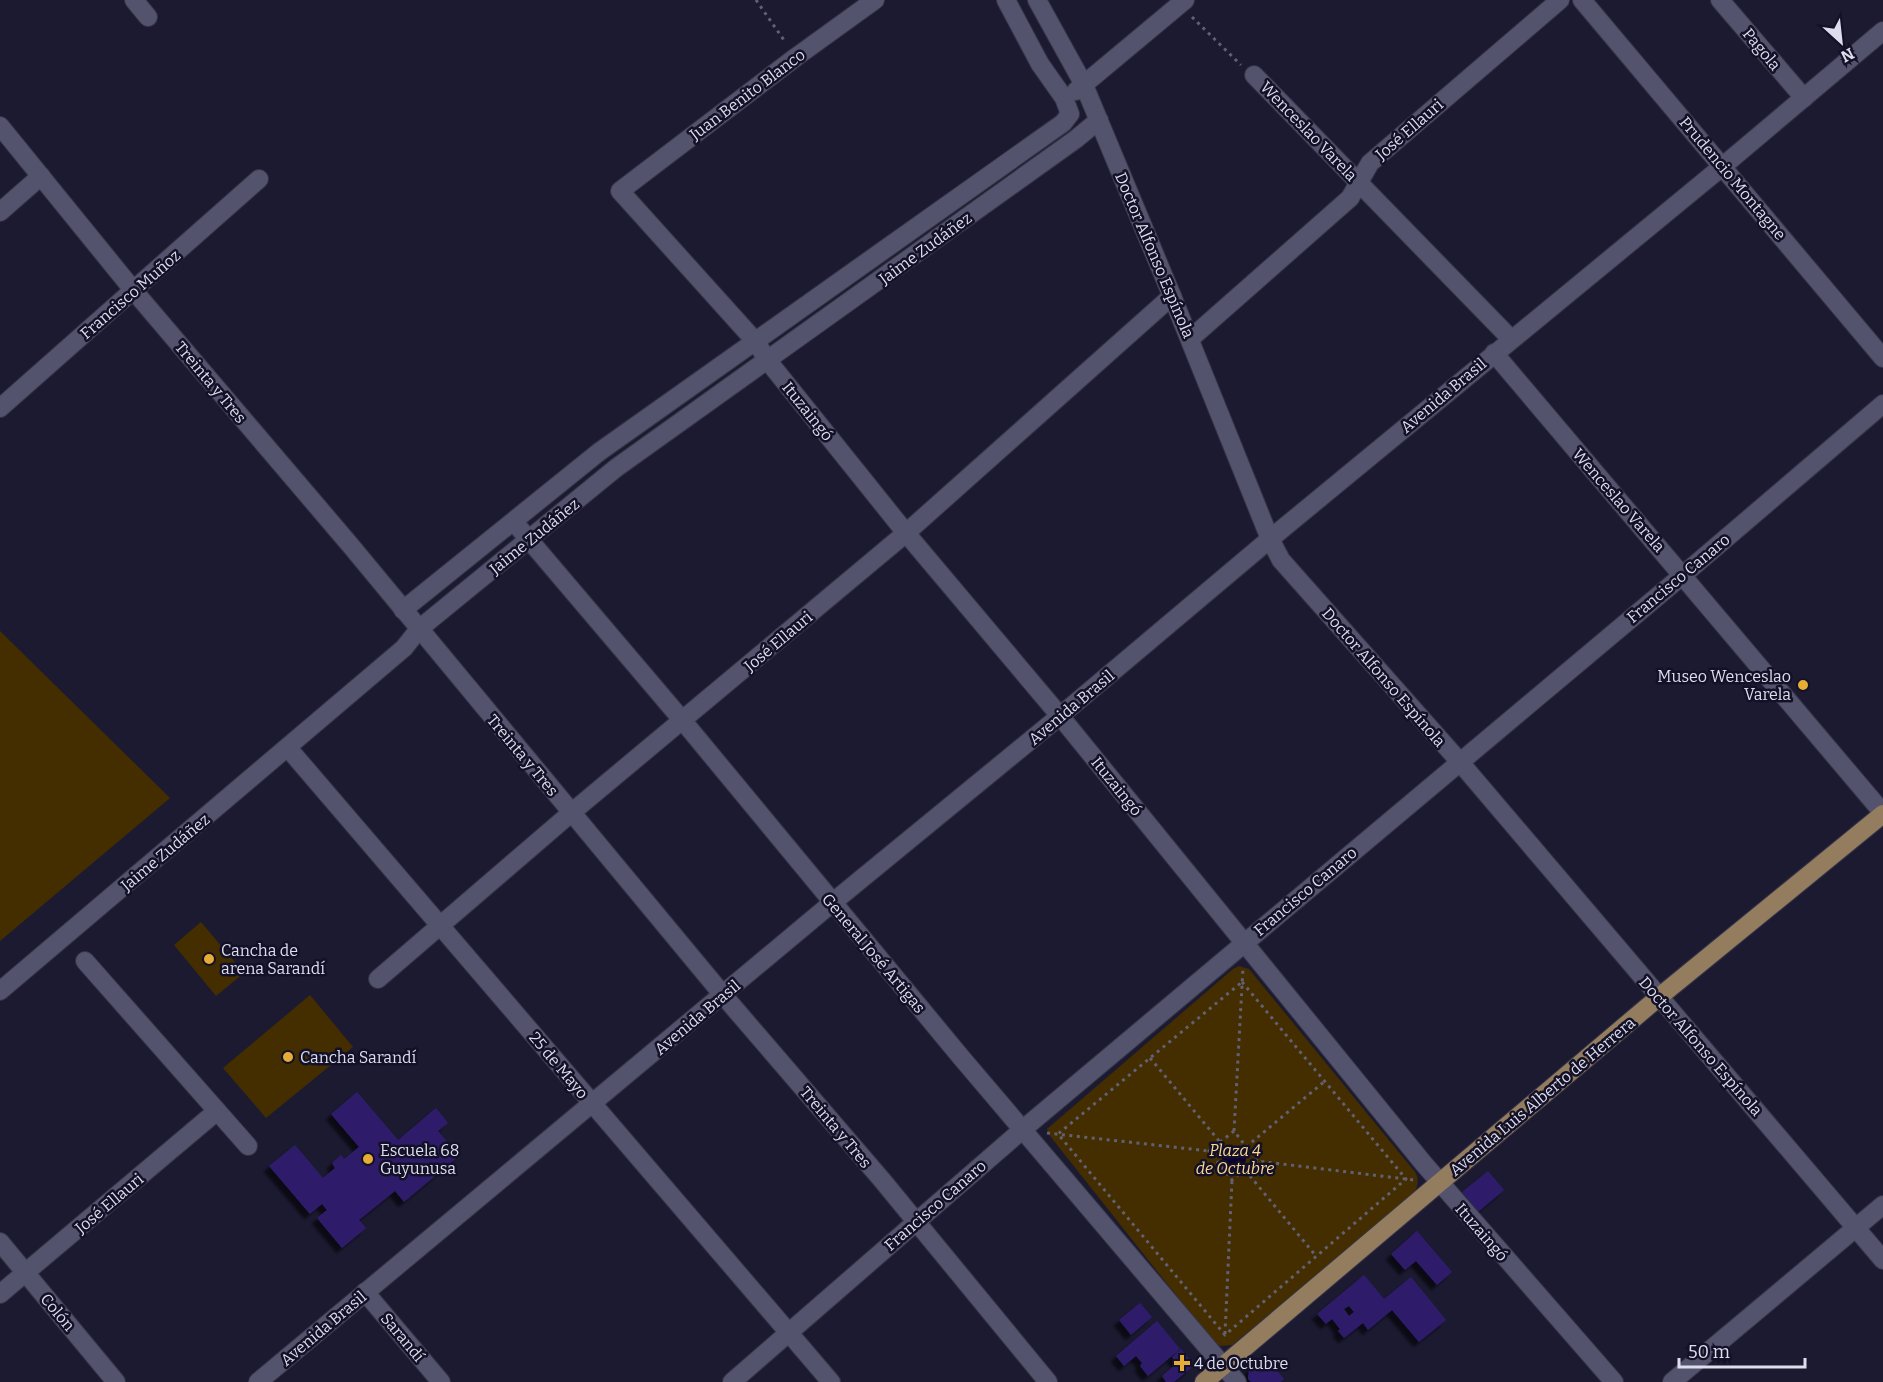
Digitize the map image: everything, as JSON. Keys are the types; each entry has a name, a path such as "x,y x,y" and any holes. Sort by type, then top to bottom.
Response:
{"main road":[{"name":"Avenida Luis Alberto de Herrera","path":"1204,1382 1659,997 1883,814"}],"street":[{"path":"134,0 148,17"},
{"name":"Juan Benito Blanco","path":"620,190 874,0"},
{"path":"1006,0 1040,64 1067,106 1099,120"},
{"name":"Doctor Alfonso Espínola","path":"1037,0 1084,85 1270,539 1281,560 1459,761 1883,1260"},
{"name":"José Ellauri","path":"1190,339 1350,198 1370,163 1560,0"},
{"name":"Prudencio Montagne","path":"1582,0 1724,166 1883,358"},
{"name":"Pagola","path":"1720,0 1803,98"},
{"name":"Jaime Zudáñez","path":"403,610 599,452 1053,131 1067,106 1084,85 1182,3"},
{"name":"Avenida Brasil","path":"258,1382 1494,353 1724,166 1883,31"},
{"name":"Wenceslao Varela","path":"1254,75 1511,339"},
{"name":"Jaime Zudáñez","path":"0,991 404,648 419,629 616,468 768,361 1076,139 1099,120"},
{"name":"Treinta y Tres","path":"0,126 134,291 916,1221 1048,1382"},
{"path":"0,212 41,176"},
{"name":"Francisco Muñoz","path":"0,408 259,179"},
{"name":"Ituzaingó","path":"620,190 756,342 768,361 906,533 1060,716 1440,1183 1614,1382"},
{"name":"José Ellauri","path":"378,979 571,813 906,533 1172,296"},
{"name":"Wenceslao Varela","path":"1494,353 1883,814"},
{"name":"Francisco Canaro","path":"732,1382 1022,1130 1683,575 1883,404"},
{"name":"General José Artigas","path":"514,522 683,721 1022,1130 1237,1382"},
{"name":"25 de Mayo","path":"288,748 831,1382"},
{"path":"85,961 248,1146"},
{"name":"José Ellauri","path":"0,1294 217,1111"},
{"path":"1672,1382 1883,1205"},
{"name":"Colón","path":"0,1242 116,1382"},
{"name":"Sarandí","path":"365,1292 441,1382"}],"path":[{"path":"756,0 796,57"},
{"name":"Wenceslao Varela","path":"1182,3 1246,71 1254,75"},
{"path":"1244,942 1234,1131 1257,1161"},
{"path":"1058,1134 1242,982"},
{"path":"1242,982 1406,1179"},
{"path":"1150,1058 1220,1142"},
{"path":"1246,1147 1324,1082"},
{"path":"1022,1130 1209,1151 1232,1180 1223,1366"},
{"path":"1209,1151 1234,1131"},
{"path":"1058,1134 1225,1335"},
{"path":"1232,1180 1257,1161 1440,1183"},
{"path":"1245,1170 1316,1256"},
{"path":"1225,1335 1406,1179"}],"green space":[{"path":"0,631 170,798 0,941"},
{"name":"Cancha de arena Sarandí","path":"201,922 244,973 216,996 174,945"},
{"name":"Plaza 4 de Octubre","path":"1239,966 1249,969 1415,1172 1418,1182 1415,1192 1232,1345 1221,1346 1214,1343 1050,1136 1047,1129"},
{"name":"Cancha Sarandí","path":"310,995 353,1047 266,1118 223,1068"}],"shaded area":[{"path":"1234,1146 1243,1149 1246,1158 1243,1167 1234,1170 1225,1167 1222,1158 1225,1149"}],"building":[{"path":"357,1092 398,1140 436,1108 448,1123 438,1131 459,1156 404,1202 395,1191 359,1220 366,1228 342,1248 317,1218 327,1210 322,1204 310,1214 269,1166 295,1145 323,1178 335,1168 332,1163 341,1155 344,1159 359,1147 331,1114"},
{"path":"1488,1171 1504,1190 1478,1212 1462,1192"},
{"path":"1417,1231 1452,1272 1437,1285 1416,1261 1405,1270 1391,1254"},
{"path":"1364,1275 1384,1299 1411,1277 1446,1320 1419,1342 1392,1310 1368,1330 1363,1323 1344,1338 1332,1319 1326,1324 1317,1314","holes":["1349,1306 1354,1312 1349,1316 1344,1309"]},
{"path":"1140,1303 1152,1317 1131,1335 1119,1320"},
{"path":"1157,1321 1180,1349 1148,1376 1136,1356 1124,1366 1116,1356"},
{"path":"1181,1349 1191,1361 1191,1368 1174,1382 1166,1382 1162,1376 1177,1363 1172,1357"},
{"path":"1265,1356 1284,1379 1280,1382 1251,1382 1248,1379 1249,1369"}],"place":[{"name":"Museo Wenceslao Varela","path":"1803,685"},
{"name":"Cancha de arena Sarandí","path":"209,959"},
{"name":"Cancha Sarandí","path":"288,1057"},
{"name":"Escuela 68 Guyunusa","path":"368,1159"},
{"name":"4 de Octubre","path":"1182,1363"}]}
